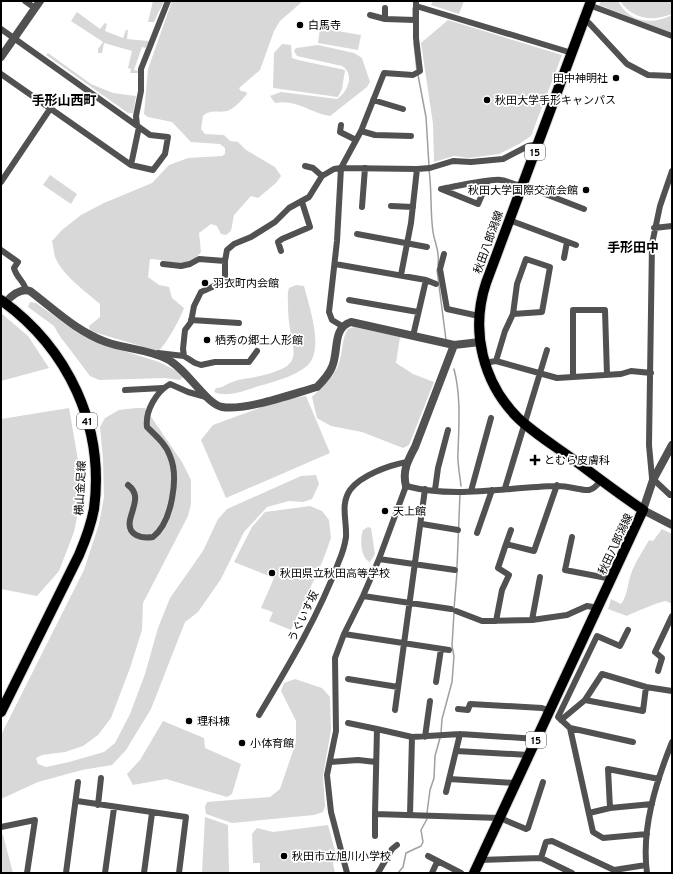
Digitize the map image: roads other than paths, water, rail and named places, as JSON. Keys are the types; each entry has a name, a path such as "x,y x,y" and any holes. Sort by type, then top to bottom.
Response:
{"main road":[{"name":"秋田八郎潟線","path":"474,873 550,711 567,688 599,608 643,510 524,424 498,393 484,363 480,342 479,316 483,291 590,3"},
{"name":"横山金足線","path":"1,712 79,556 88,534 94,509 94,445 83,404 61,362 47,342 29,322 3,302"}],"street":[{"path":"24,1 35,8"},
{"path":"1,57 40,1"},
{"path":"131,165 138,126 136,116 141,92 141,69 156,25 168,1"},
{"path":"342,326 332,320 329,312 335,264 341,168 361,131 384,73 415,73 420,71 416,38 416,3 572,53"},
{"path":"590,3 672,36"},
{"path":"384,18 385,8"},
{"path":"370,15 384,18 415,20"},
{"path":"584,20 589,23 627,64 648,75 672,76"},
{"path":"1,30 150,135 168,137 165,154 153,170 131,165 1,74"},
{"path":"373,100 403,109"},
{"path":"1,182 50,109"},
{"path":"341,125 340,132 356,140"},
{"path":"361,131 375,135 411,136"},
{"path":"184,356 182,350 185,330 191,320 194,306 202,292 225,281 225,261 227,250 234,244 251,237 275,222 288,208 302,202 308,197 322,176 341,168 417,169 428,168 453,161 471,162 504,159 528,146 538,144"},
{"path":"305,166 313,168 322,176"},
{"path":"362,207 364,168"},
{"path":"401,275 408,242 417,169"},
{"path":"672,171 662,197 654,228 652,248 649,445 653,480 670,495 672,494"},
{"path":"488,182 478,204 441,189 500,180 516,186 522,185 584,208"},
{"path":"281,251 278,242 310,227 302,202"},
{"path":"391,206 413,207"},
{"path":"509,220 576,245"},
{"path":"654,228 672,226"},
{"path":"357,234 408,242 427,247"},
{"path":"564,258 567,242"},
{"path":"1,250 18,262 14,268 14,271 25,285 26,290 82,331 108,343 150,353 167,359 179,367 212,402 221,407 249,405 317,386 324,380 332,368 338,332 342,326 351,322 454,345 480,342"},
{"path":"444,254 440,269 447,309 479,316"},
{"path":"163,264 181,266 190,264 199,259 225,261"},
{"path":"496,361 505,331 513,314 517,284 526,259 550,267 542,312 513,314"},
{"path":"335,264 401,275 426,280 436,284"},
{"path":"413,336 426,280"},
{"path":"3,302 16,293 26,290"},
{"path":"349,300 418,312"},
{"path":"573,377 573,310 605,310 607,375"},
{"path":"191,320 239,323"},
{"path":"347,873 331,812 327,775 336,732 335,658 344,634 379,559 406,486 405,470 407,462 415,447 454,345"},
{"path":"505,488 547,350"},
{"path":"150,353 184,356 195,363 206,365 215,362 250,362 257,351"},
{"path":"484,363 496,361 557,378 621,374 632,371 651,373"},
{"path":"125,390 163,388 170,384 174,384 188,392 206,396"},
{"path":"128,485 133,489 136,497 135,508 130,521 131,530 134,535 140,537 153,537 158,532 167,515 175,476 170,455 160,440 147,427 148,412 163,388"},
{"path":"470,491 491,418"},
{"path":"435,490 438,468 448,430"},
{"path":"672,445 653,480 643,510 672,525"},
{"name":"うぐいす坂","path":"259,715 293,659 340,560 346,537 344,504 346,497 355,484 385,467 407,462"},
{"path":"406,486 435,490 470,491 557,486 589,490 595,487 601,480"},
{"path":"506,544 534,551 557,486"},
{"path":"394,710 422,524 425,489"},
{"path":"477,533 492,490"},
{"path":"422,524 458,530"},
{"path":"496,621 502,590 509,575 498,568 511,530"},
{"path":"572,537 565,570 612,579"},
{"path":"379,559 455,570"},
{"path":"532,620 540,576"},
{"path":"363,596 453,610 482,621 532,620 567,615 587,606 599,608"},
{"path":"658,671 662,658 655,652 672,616"},
{"path":"628,630 620,646 597,636 567,688 558,718 570,728 633,742"},
{"path":"344,634 449,650"},
{"path":"436,682 441,649"},
{"path":"561,720 585,700 602,674 646,687 672,691"},
{"path":"348,679 398,687"},
{"path":"585,700 642,711 646,687"},
{"path":"425,737 430,701"},
{"path":"458,709 468,710 470,704 542,708 550,711"},
{"path":"348,723 412,738 460,734 537,739"},
{"path":"570,728 593,832 603,838 647,834"},
{"path":"375,836 377,729"},
{"path":"446,792 460,734"},
{"path":"410,815 412,738"},
{"path":"647,873 647,834 652,804 672,742"},
{"path":"456,751 529,755"},
{"path":"330,762 358,760 376,762"},
{"path":"610,808 608,769 659,779"},
{"path":"98,805 101,778"},
{"path":"449,779 516,783"},
{"path":"66,873 77,801 78,782"},
{"path":"375,814 500,818 526,829 528,828 543,782"},
{"path":"77,801 114,808 186,817 179,873"},
{"path":"589,813 610,808 652,804"},
{"path":"105,873 114,808"},
{"path":"144,873 152,813"},
{"path":"1,827 35,820 27,873"},
{"path":"541,858 546,842 552,840 614,871 646,866"},
{"path":"378,873 392,849 397,845"},
{"path":"428,856 437,862 461,873"},
{"path":"480,860 541,858 559,870 572,873"},
{"path":"432,873 437,862"}],"waterway":[{"path":"413,8 413,17"},
{"path":"414,43 417,71"},
{"path":"418,75 426,117 429,166"},
{"path":"429,170 432,224 438,251 438,265"},
{"path":"437,270 446,340"},
{"path":"454,369 459,400 458,460 461,486"},
{"path":"457,567 460,494"},
{"path":"454,609 457,572"},
{"path":"441,733 442,719 452,682 454,656 452,646 454,613"},
{"path":"427,813 430,790 434,778 435,756 440,738"},
{"path":"398,873 403,867 406,853 421,846 423,842 421,830 427,819"}],"place":[{"name":"白馬寺","path":"300,25"},
{"name":"田中神明社","path":"616,78"},
{"name":"秋田大学手形キャンパス","path":"487,100"},
{"name":"秋田大学国際交流会館","path":"586,190"},
{"name":"羽衣町内会館","path":"205,283"},
{"name":"栖秀の郷土人形館","path":"207,340"},
{"name":"とむら皮膚科","path":"535,460"},
{"name":"天上館","path":"385,511"},
{"name":"秋田県立秋田高等学校","path":"272,573"},
{"name":"理科棟","path":"189,721"},
{"name":"小体育館","path":"242,743"},
{"name":"秋田市立旭川小学校","path":"284,856"}],"district":[{"name":"手形山西町","path":"64,100"},
{"name":"手形田中","path":"633,247"}]}
